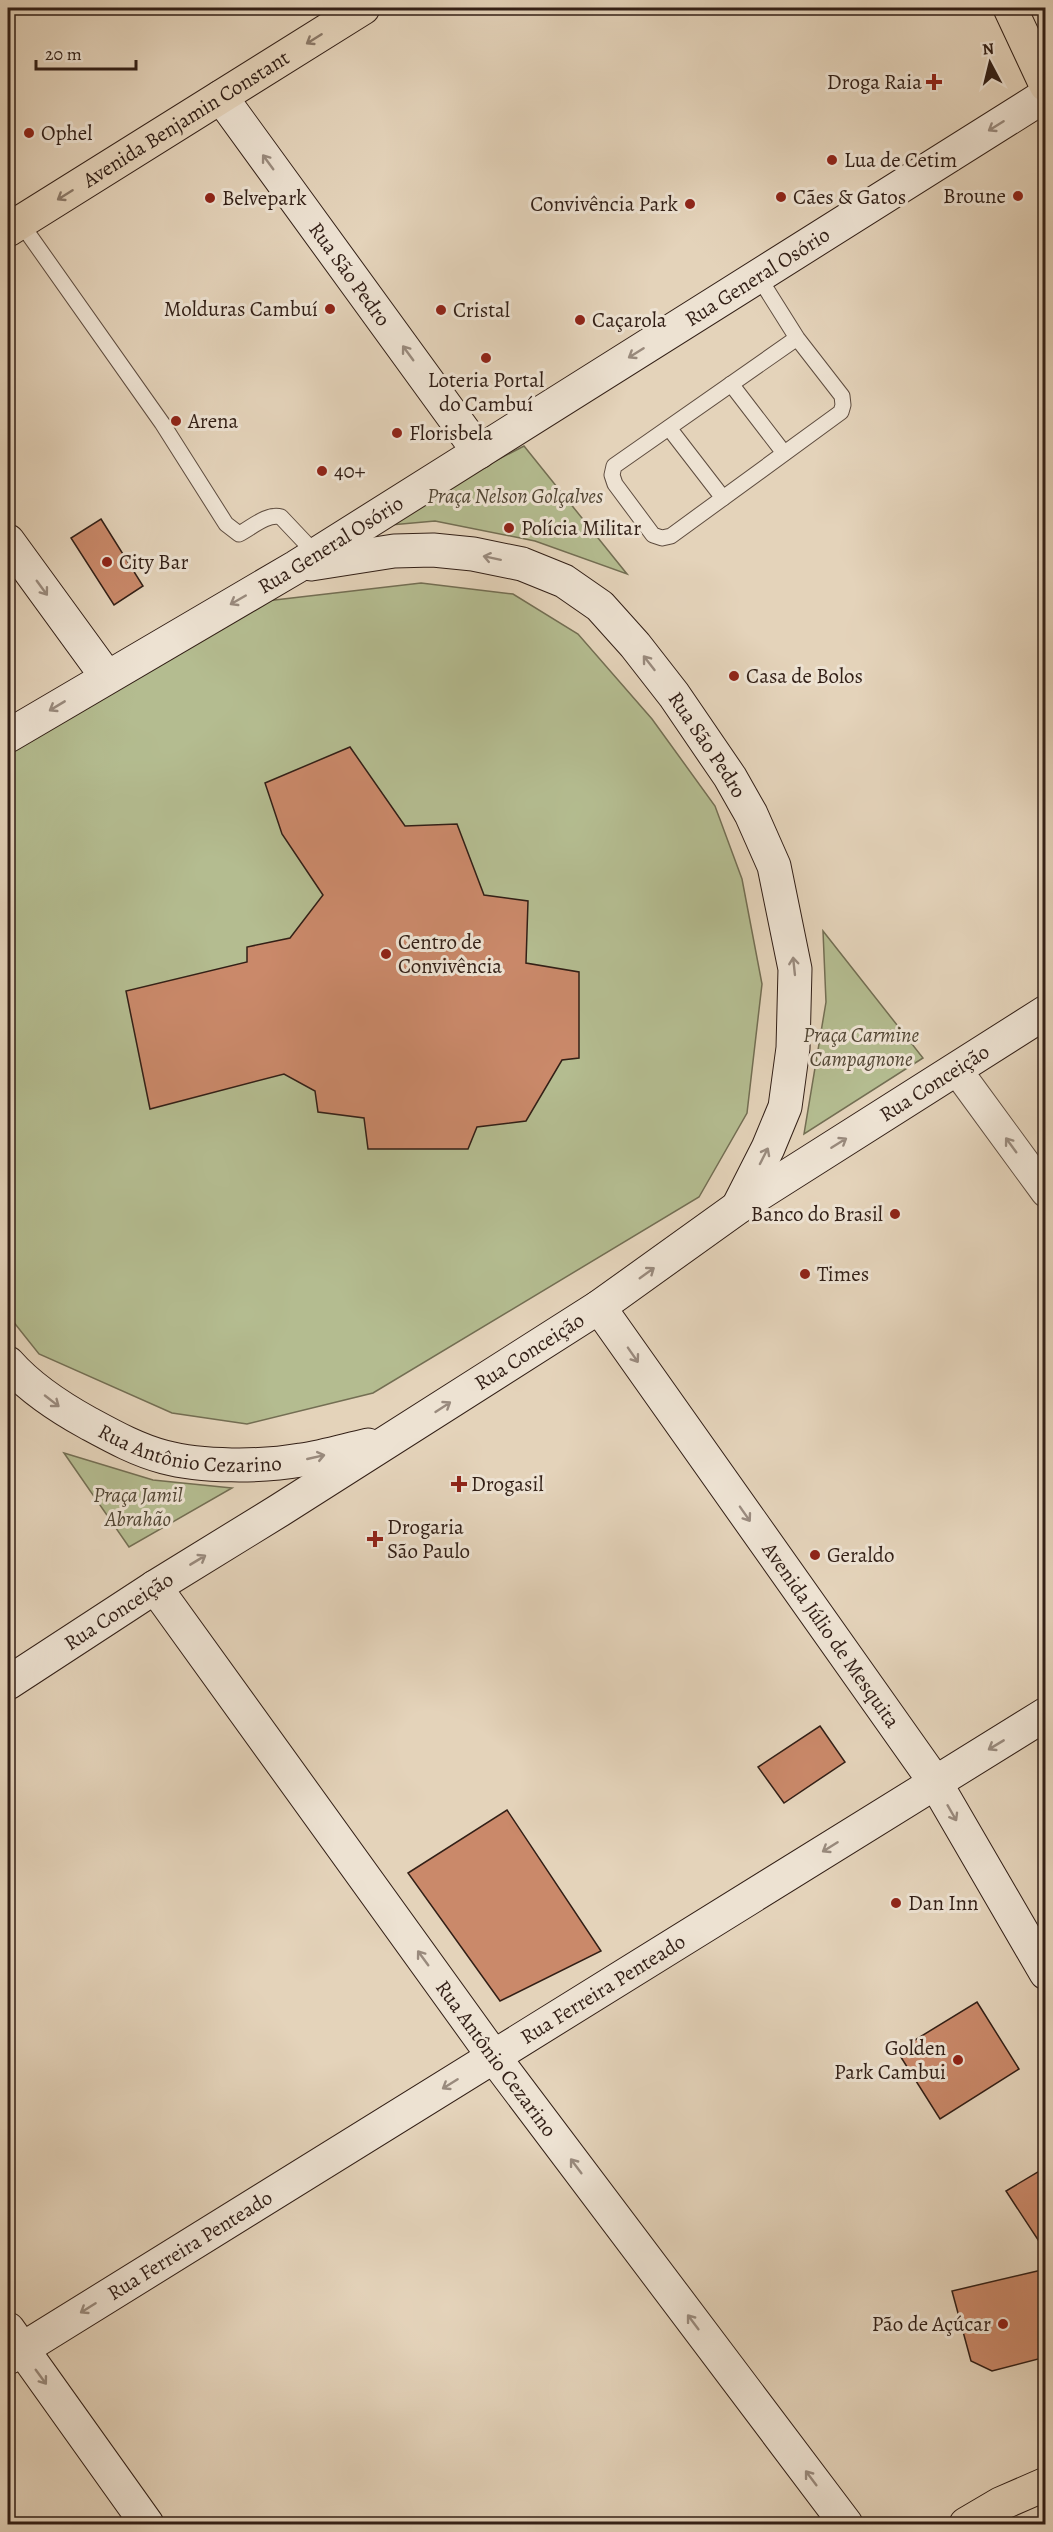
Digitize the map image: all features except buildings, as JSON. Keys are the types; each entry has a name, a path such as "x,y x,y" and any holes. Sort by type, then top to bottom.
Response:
{"main road":[{"name":"Avenida Benjamin Constant","path":"14,226 363,8"},
{"path":"1011,8 1046,85"},
{"name":"Rua General Osório","path":"8,736 306,560 1046,95"},
{"name":"Rua São Pedro","path":"221,97 479,452"},
{"path":"8,541 106,677"},
{"name":"Rua São Pedro","path":"306,560 394,551 434,550 473,554 522,564 564,581 600,606 635,645 674,695 730,777 751,814 769,855 787,924 795,969 793,1048 785,1107 768,1148 737,1208"},
{"name":"Rua Conceição","path":"8,1683 155,1587 599,1307 737,1208 1046,1012"},
{"name":"Avenida Júlio de Mesquita","path":"599,1307 934,1782 1046,1973"},
{"name":"Rua Antônio Cezarino","path":"8,1363 18,1374 62,1409 115,1438 163,1457 193,1462 229,1464 300,1461 394,1438"},
{"name":"Rua Antônio Cezarino","path":"155,1587 494,2057 846,2524"},
{"name":"Rua Ferreira Penteado","path":"12,2346 494,2057 1046,1714"},
{"path":"12,2346 147,2524"},
{"path":"966,2524 1000,2504 1046,2484"}],"street":[{"path":"956,1069 1046,1192"}],"lane":[{"path":"14,226 162,423 232,530 239,534 276,516 306,560"},
{"path":"758,276 797,338 842,396 841,412 671,536 662,538 653,534 615,484 612,475 614,466 797,338"},
{"path":"731,384 784,453"},
{"path":"669,428 723,498"}],"green space":[{"name":"Praça Nelson Golçalves","path":"524,446 627,574 535,541 435,521 368,527"},
{"path":"421,583 513,594 578,634 652,719 715,806 742,879 762,984 747,1113 699,1197 373,1393 247,1424 172,1413 39,1354 8,1315 8,752 266,601"},
{"name":"Praça Carmine Campagnone","path":"823,931 923,1058 804,1134 826,1002"},
{"name":"Praça Jamil Abrahão","path":"64,1453 153,1480 232,1488 129,1547"}],"place":[{"name":"Droga Raia","path":"934,82"},
{"name":"Ophel","path":"29,133"},
{"name":"Lua de Cetim","path":"832,160"},
{"name":"Broune","path":"1018,196"},
{"name":"Cães & Gatos","path":"781,197"},
{"name":"Belvepark","path":"210,198"},
{"name":"Convivência Park","path":"690,204"},
{"name":"Molduras Cambuí","path":"330,309"},
{"name":"Cristal","path":"441,310"},
{"name":"Caçarola","path":"580,320"},
{"name":"Loteria Portal do Cambuí","path":"486,358"},
{"name":"Arena","path":"176,421"},
{"name":"Florisbela","path":"397,433"},
{"name":"40+","path":"322,471"},
{"name":"Polícia Militar","path":"509,528"},
{"name":"City Bar","path":"107,562"},
{"name":"Casa de Bolos","path":"734,676"},
{"name":"Centro de Convivência","path":"386,954"},
{"name":"Banco do Brasil","path":"895,1214"},
{"name":"Times","path":"805,1274"},
{"name":"Drogasil","path":"459,1484"},
{"name":"Drogaria São Paulo","path":"375,1539"},
{"name":"Geraldo","path":"815,1555"},
{"name":"Dan Inn","path":"896,1903"},
{"name":"Golden Park Cambui","path":"958,2060"},
{"name":"Pão de Açúcar","path":"1003,2324"}]}
